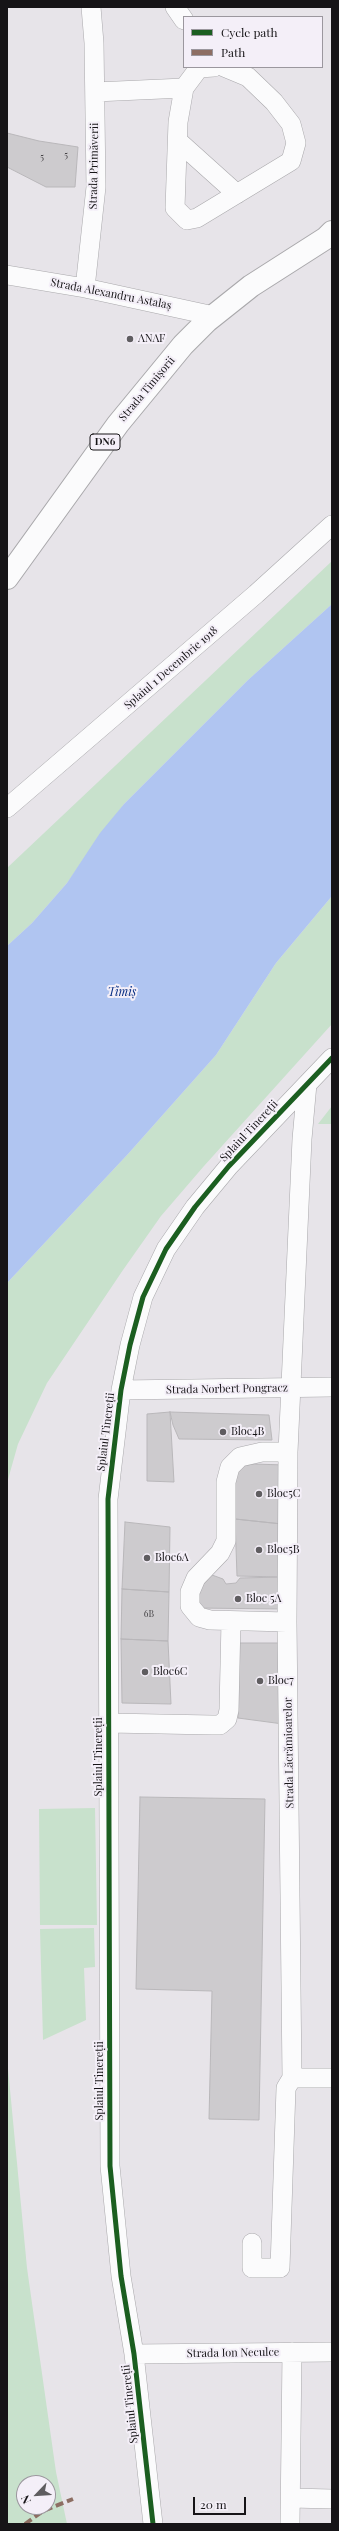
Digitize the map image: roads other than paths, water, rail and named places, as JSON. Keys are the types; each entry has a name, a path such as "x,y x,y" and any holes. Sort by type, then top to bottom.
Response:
{"main road":[{"name":"Strada Timișorii","path":"7,578 118,424 183,345 214,316 251,286 330,236"}],"street":[{"name":"Strada Primăverii","path":"85,288 96,187 95,92 91,7"},
{"path":"174,7 183,19"},
{"path":"203,68 184,88 178,122 175,208 187,220 197,218 290,161 296,143 291,124 274,102 248,77 226,68"},
{"path":"95,92 184,88"},
{"path":"178,141 237,194"},
{"name":"Strada Alexandru Astalaș","path":"7,275 85,288 214,316"},
{"name":"Splaiul 1 Decembrie 1918","path":"7,808 256,594 332,525"},
{"name":"Splaiul Tinereții","path":"153,2524 134,2354 121,2276 110,2166 108,1499 121,1390 130,1345 143,1297 166,1249 195,1207 229,1166 332,1058"},
{"name":"Strada Lăcrămioarelor","path":"252,2242 252,2268 280,2268 286,2088 292,2078 287,1622 289,1388 302,1139 307,1084"},
{"name":"Strada Norbert Pongracz","path":"121,1390 332,1387"},
{"path":"287,1622 210,1620 199,1617 190,1606 190,1592 196,1578 220,1553 226,1541 226,1482 230,1467 240,1457 262,1452 288,1452"},
{"path":"109,1723 220,1725 227,1719 229,1710 231,1621"},
{"path":"292,2078 332,2078"},
{"path":"290,2524 292,2352"},
{"name":"Strada Ion Neculce","path":"134,2354 332,2352"},
{"path":"291,2498 332,2499"}],"water":[{"name":"Timiș","path":"332,604 332,896 276,963 216,1055 128,1154 7,1283 7,946 32,923 67,883 100,833 124,804 248,680"}],"place":[{"name":"ANAF","path":"130,339"},
{"name":"Bloc4B","path":"223,1432"},
{"name":"Bloc5C","path":"259,1494"},
{"name":"Bloc5B","path":"259,1550"},
{"name":"Bloc6A","path":"147,1558"},
{"name":"Bloc 5A","path":"238,1599"},
{"name":"Bloc6C","path":"145,1672"},
{"name":"Bloc7","path":"260,1681"}]}
